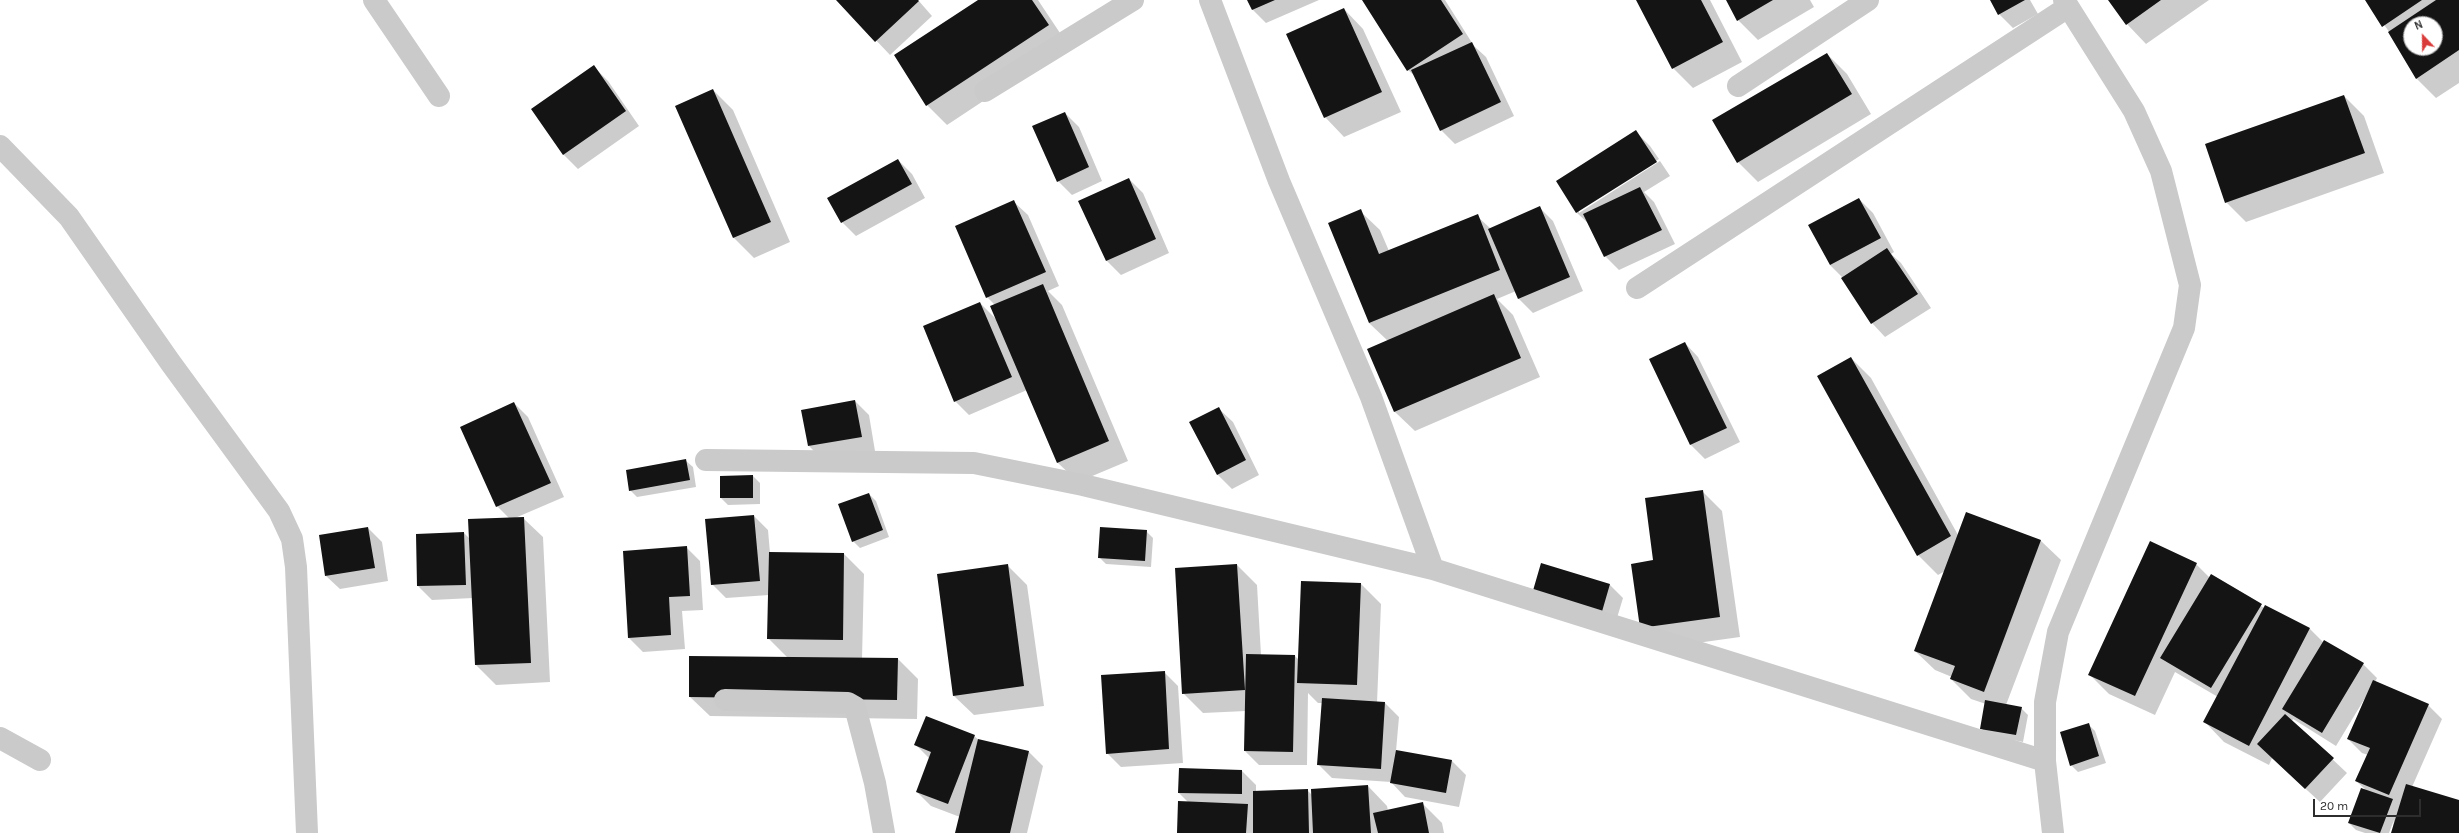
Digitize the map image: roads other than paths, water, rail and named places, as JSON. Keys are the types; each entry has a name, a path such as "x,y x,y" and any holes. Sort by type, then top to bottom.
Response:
{"street":[{"path":"374,0 439,96"},
{"path":"985,91 1133,0"},
{"path":"1210,0 1279,181 1371,397 1433,569"},
{"path":"1738,86 1868,0"},
{"path":"1637,288 2066,4 2134,111 2161,171 2190,285 2184,328 2058,632 2045,702 2045,761 2053,833"},
{"path":"0,146 69,217 170,362 279,511 289,532 296,567 307,833"},
{"path":"706,460 974,463 1083,485 1433,569 2045,761"},
{"path":"725,700 848,703 855,707 876,783 884,833"},
{"path":"0,738 40,760"}]}
